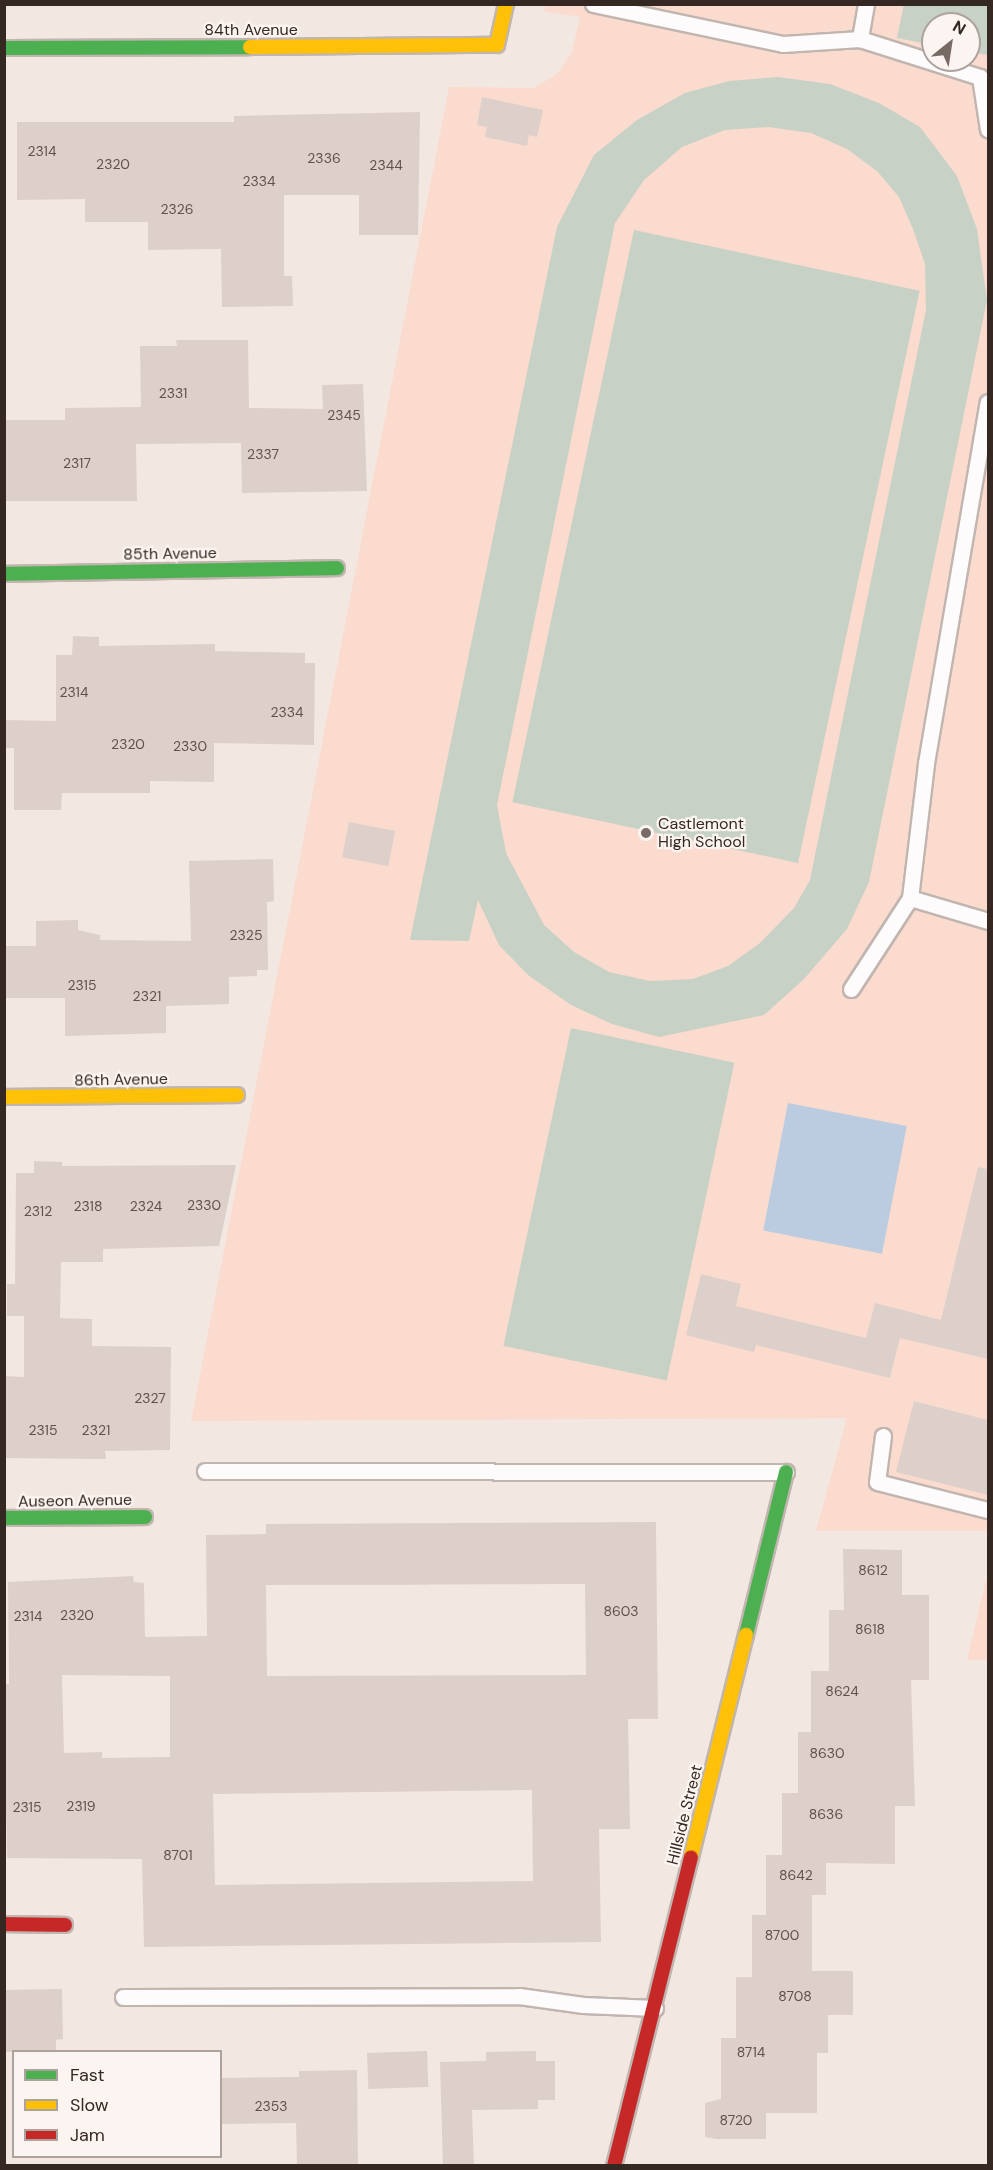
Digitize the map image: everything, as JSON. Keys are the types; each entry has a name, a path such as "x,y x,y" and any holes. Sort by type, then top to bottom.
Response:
{"street":[{"name":"84th Avenue","path":"4,48 497,45 506,4"},
{"name":"85th Avenue","path":"4,574 337,568"},
{"name":"86th Avenue","path":"4,1097 237,1095"},
{"name":"Hillside Street","path":"614,2166 786,1472"},
{"name":"Auseon Avenue","path":"4,1518 145,1517"},
{"path":"4,1924 65,1925"}],"lane":[{"path":"593,4 783,44 860,39 980,77 988,129"},
{"path":"860,39 866,4"},
{"path":"851,989 910,898 926,763 988,402"},
{"path":"910,898 988,921"},
{"path":"883,1436 877,1482 988,1510"},
{"path":"205,1472 786,1472"},
{"path":"123,1997 519,1996 655,2008"}],"shaded area":[{"path":"904,4 988,5 988,55 981,54 981,12 921,12 921,43 897,38"},
{"name":"Castlemont High School","path":"546,5 988,5 988,1531 816,1531 847,1418 191,1421 449,87 534,88 557,74 572,52 580,17 544,11"},
{"path":"778,77 830,84 879,103 920,127 957,176 977,229 987,300 869,882 847,929 804,979 764,1015 659,1037 612,1024 571,1005 528,975 499,945 478,900 469,941 410,940 557,227 594,155 637,120 685,93 729,81","holes":["768,127 811,133 847,149 877,171 899,197 925,264 926,310 810,880 794,908 760,943 728,966 693,979 650,981 609,972 574,952 544,925 506,853 497,805 615,223 644,180 682,147 725,130"]},
{"path":"634,230 920,291 798,863 512,802"},
{"path":"571,1028 734,1063 667,1381 503,1346"},
{"path":"988,1572 988,1660 967,1660"}],"water":[{"path":"788,1103 907,1126 882,1254 763,1231"}],"building":[{"path":"482,97 543,110 537,137 529,135 527,146 485,137 487,127 477,125"},
{"path":"420,112 418,235 359,235 359,195 284,195 284,276 292,276 293,306 222,307 221,249 148,250 148,222 85,222 85,199 17,200 17,122 234,122 234,116"},
{"path":"176,340 248,340 249,408 323,409 322,385 363,384 367,491 242,493 241,443 136,444 137,501 4,501 4,420 65,420 65,408 141,407 140,346 177,346"},
{"path":"73,636 99,637 99,646 215,644 215,651 305,653 305,663 315,663 314,745 214,743 214,782 150,781 150,793 62,793 61,810 14,810 14,748 4,748 4,720 56,721 56,655 72,655"},
{"path":"349,822 395,831 388,866 342,857"},
{"path":"273,859 274,901 267,902 268,970 257,970 257,976 229,977 229,1004 166,1006 166,1033 65,1036 65,998 4,998 4,946 36,946 36,921 78,920 78,930 100,935 100,940 191,941 189,861"},
{"path":"34,1161 62,1162 62,1166 236,1165 219,1246 103,1249 103,1262 61,1262 60,1318 92,1319 92,1346 171,1347 170,1450 105,1451 106,1459 4,1458 4,1376 24,1377 24,1316 7,1316 7,1284 15,1284 16,1173 34,1173"},
{"path":"978,1167 988,1169 988,1359 900,1338 890,1378 756,1345 754,1352 686,1335 701,1274 741,1284 736,1306 866,1338 875,1303 941,1320"},
{"path":"914,1401 988,1420 988,1495 896,1472"},
{"path":"656,1522 658,1719 628,1719 630,1829 599,1829 601,1942 144,1947 142,1859 7,1858 4,1684 9,1684 8,1582 133,1576 134,1582 144,1583 145,1637 207,1636 206,1535 266,1534 266,1524","holes":["585,1584 586,1675 267,1676 266,1585","62,1675 170,1676 170,1757 102,1758 102,1752 64,1753","532,1790 533,1881 215,1885 213,1794"]},
{"path":"843,1549 902,1550 902,1595 929,1595 929,1680 911,1680 915,1806 895,1806 895,1864 826,1863 826,1895 812,1895 812,1971 853,1971 853,2015 828,2015 828,2053 817,2053 817,2113 766,2113 766,2139 705,2137 705,2103 721,2099 721,2038 736,2038 736,1977 752,1977 752,1915 766,1915 766,1855 782,1855 782,1793 798,1793 798,1732 811,1732 811,1671 829,1671 829,1610 844,1610"},
{"path":"62,1989 63,2039 56,2040 56,2050 4,2052 4,1990"},
{"path":"427,2051 428,2087 368,2089 367,2053"},
{"path":"536,2051 536,2061 555,2061 555,2100 538,2100 538,2109 472,2110 474,2166 443,2166 440,2062 486,2061 486,2052"},
{"path":"357,2070 358,2166 297,2166 296,2123 222,2124 222,2078 299,2077 299,2071"}],"traffic: fast":[{"path":"4,48 250,47"},
{"path":"4,574 337,568"},
{"path":"746,1635 786,1472"},
{"path":"4,1518 145,1517"}],"traffic: slow":[{"path":"250,47 497,45 506,4"},
{"path":"4,1097 237,1095"},
{"path":"691,1857 746,1635"}],"traffic: jam":[{"path":"614,2166 691,1857"},
{"path":"4,1924 65,1925"}],"place":[{"name":"Castlemont High School","path":"646,833"}]}
